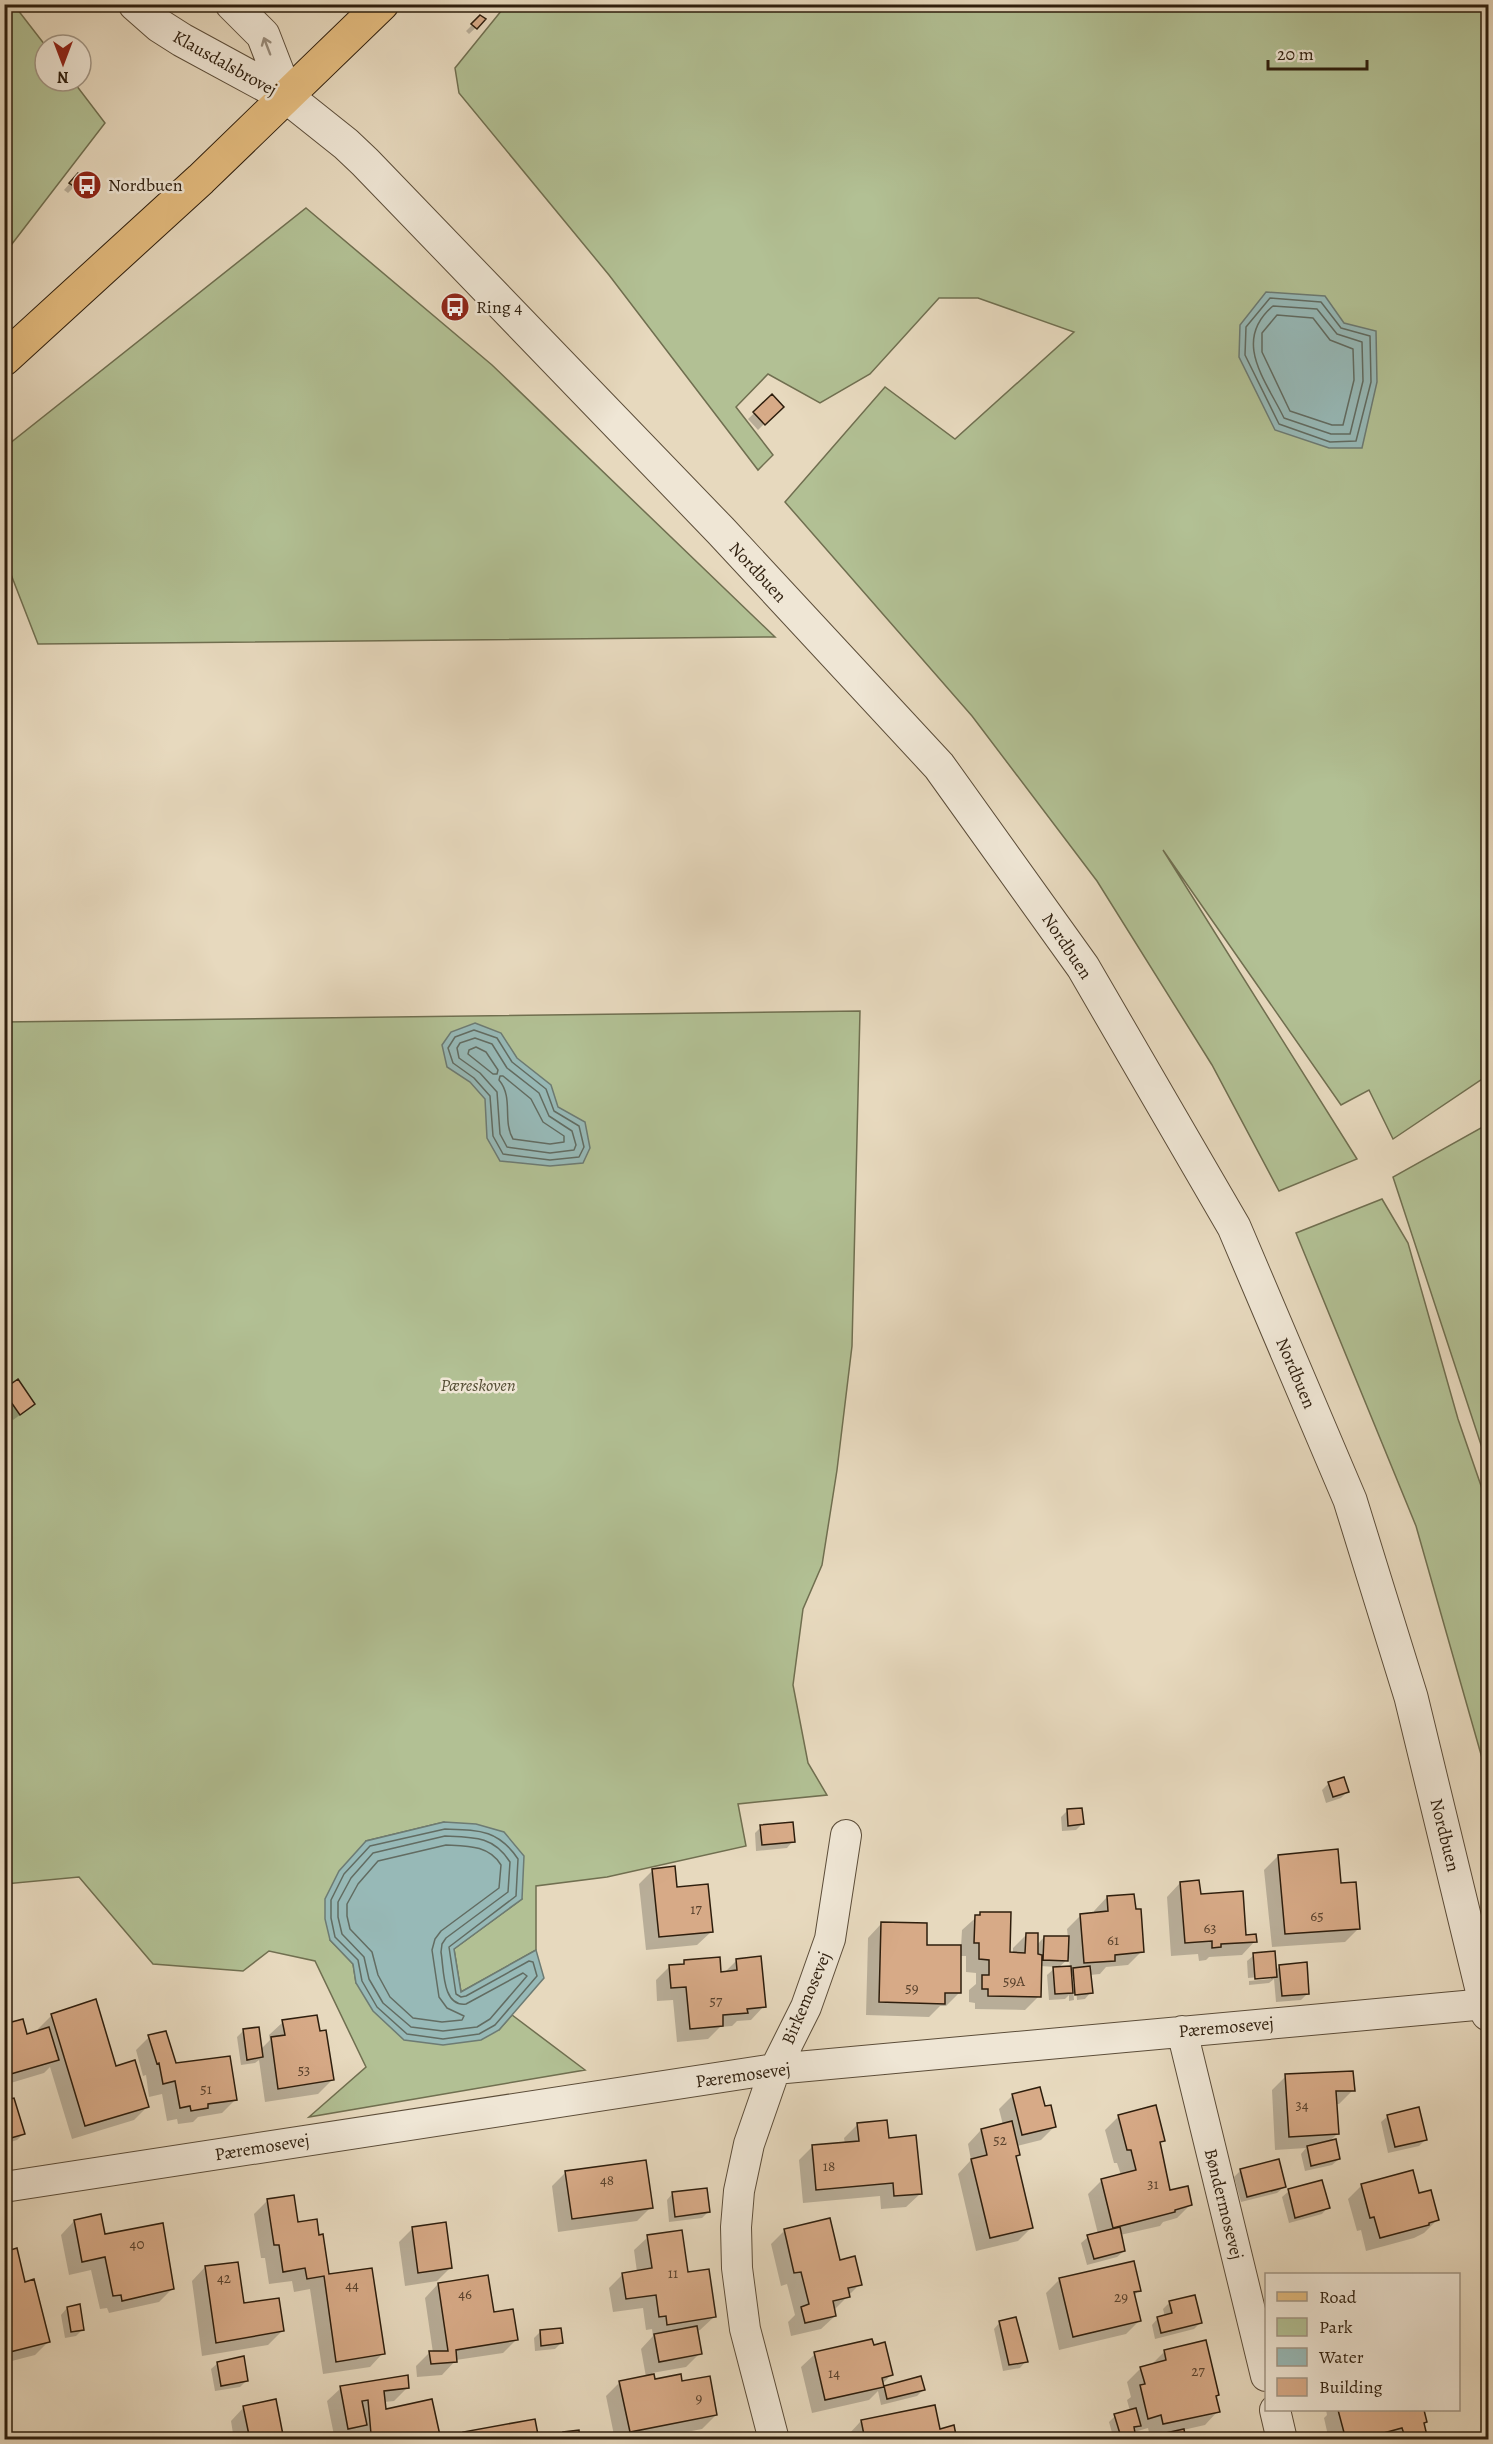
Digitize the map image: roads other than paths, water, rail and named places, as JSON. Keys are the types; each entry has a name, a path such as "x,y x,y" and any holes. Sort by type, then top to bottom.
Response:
{"main road":[{"path":"4,359 201,179 382,4"}],"street":[{"name":"Klausdalsbrovej","path":"135,4 160,26 182,40 286,97"},
{"name":"Klausdalsbrovej","path":"232,4 263,35 286,97"},
{"name":"Nordbuen","path":"286,97 346,144 373,170 721,531 939,766 1083,967 1234,1227 1350,1500 1411,1697 1487,2009"},
{"name":"Birkemosevej","path":"774,2439 746,2329 737,2268 736,2227 739,2191 749,2144 775,2069 806,2007 830,1939 846,1834"},
{"name":"Pæremosevej","path":"4,2187 775,2069 1182,2031 1487,2009"},
{"name":"Bøndermosevej","path":"1182,2031 1265,2372"},
{"path":"1275,2411 1282,2439"}],"water":[{"path":"1266,292 1325,296 1344,323 1376,331 1377,382 1362,448 1329,448 1275,430 1239,357 1240,325"},
{"path":"475,1023 501,1033 517,1058 551,1085 558,1107 585,1122 590,1148 583,1163 550,1166 500,1161 487,1138 485,1099 470,1082 447,1067 442,1045 451,1032"},
{"path":"444,1822 476,1824 504,1832 524,1856 522,1899 454,1949 461,1992 536,1950 544,1978 499,2030 481,2040 443,2045 404,2040 373,2011 356,1983 353,1964 330,1940 325,1919 325,1899 339,1871 366,1841"}],"place":[{"name":"Nordbuen","path":"87,185"},
{"name":"Ring 4","path":"455,307"}],"park label":[{"name":"Pæreskoven","path":"478,1385"}]}
